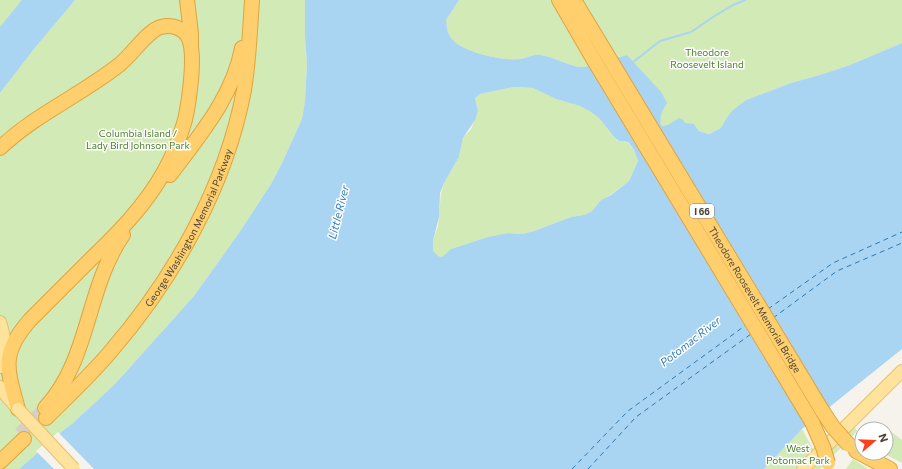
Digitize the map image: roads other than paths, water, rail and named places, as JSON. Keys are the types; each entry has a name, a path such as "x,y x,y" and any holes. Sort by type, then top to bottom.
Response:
{"highway":[{"path":"18,409 8,376 9,357 13,342 30,320 110,240 141,206 166,170 173,155 185,120 190,90 191,33 188,0"},
{"path":"152,191 168,177 213,116 234,77 240,59 247,0"},
{"name":"George Washington Memorial Parkway","path":"141,206 131,225 118,242 106,266 75,362 43,416 91,374 128,331 164,281 194,229 224,161 239,111 246,78 252,0"},
{"name":"Theodore Roosevelt Memorial Bridge","path":"552,0 592,57"},
{"name":"Theodore Roosevelt Memorial Bridge","path":"559,0 808,415 818,433 828,467"},
{"name":"Theodore Roosevelt Memorial Bridge","path":"574,0 823,412 836,431 875,469"},
{"path":"0,148 34,121 116,68 159,27 171,26 181,29 189,39 191,50"},
{"path":"5,350 17,329 30,320"},
{"path":"0,450 22,436 0,462"},
{"name":"I 66","path":"852,448 890,469"}],"main road":[{"path":"0,322 4,337 5,350 0,367"},
{"path":"803,469 902,371"},
{"path":"814,469 902,382"},
{"path":"0,386 18,409 74,469"},
{"path":"0,402 18,409"}],"water":[{"path":"22,0 75,0 0,93 0,27"},
{"path":"305,0 459,0 446,20 448,33 451,38 466,49 504,59 520,59 541,55 579,67 584,67 627,55 661,92 667,103 661,114 661,126 668,125 679,118 685,123 694,124 699,131 709,134 721,128 732,111 746,100 791,83 850,65 902,43 902,349 802,429 764,469 19,469 73,423 115,384 194,296 239,233 271,184 302,119 305,101 307,64","holes":["514,87 533,88 556,99 580,106 591,112 599,118 615,138 619,141 629,143 634,150 638,161 629,181 611,195 601,200 592,211 584,215 571,217 522,234 508,233 488,237 451,249 442,257 438,256 433,251 433,241 439,217 440,193 459,157 463,138 475,120 478,111 475,98 480,94"]}],"waterway":[{"path":"632,63 660,41 691,32 733,5 745,0"}],"tunnel":[{"path":"20,434 41,413"}],"park label":[{"name":"Theodore Roosevelt Island","path":"707,58"},
{"name":"Columbia Island / Lady Bird Johnson Park","path":"138,138"},
{"name":"West Potomac Park","path":"798,454"}],"water label":[{"name":"Little River","path":"338,212"},
{"name":"Potomac River","path":"690,341"}]}
